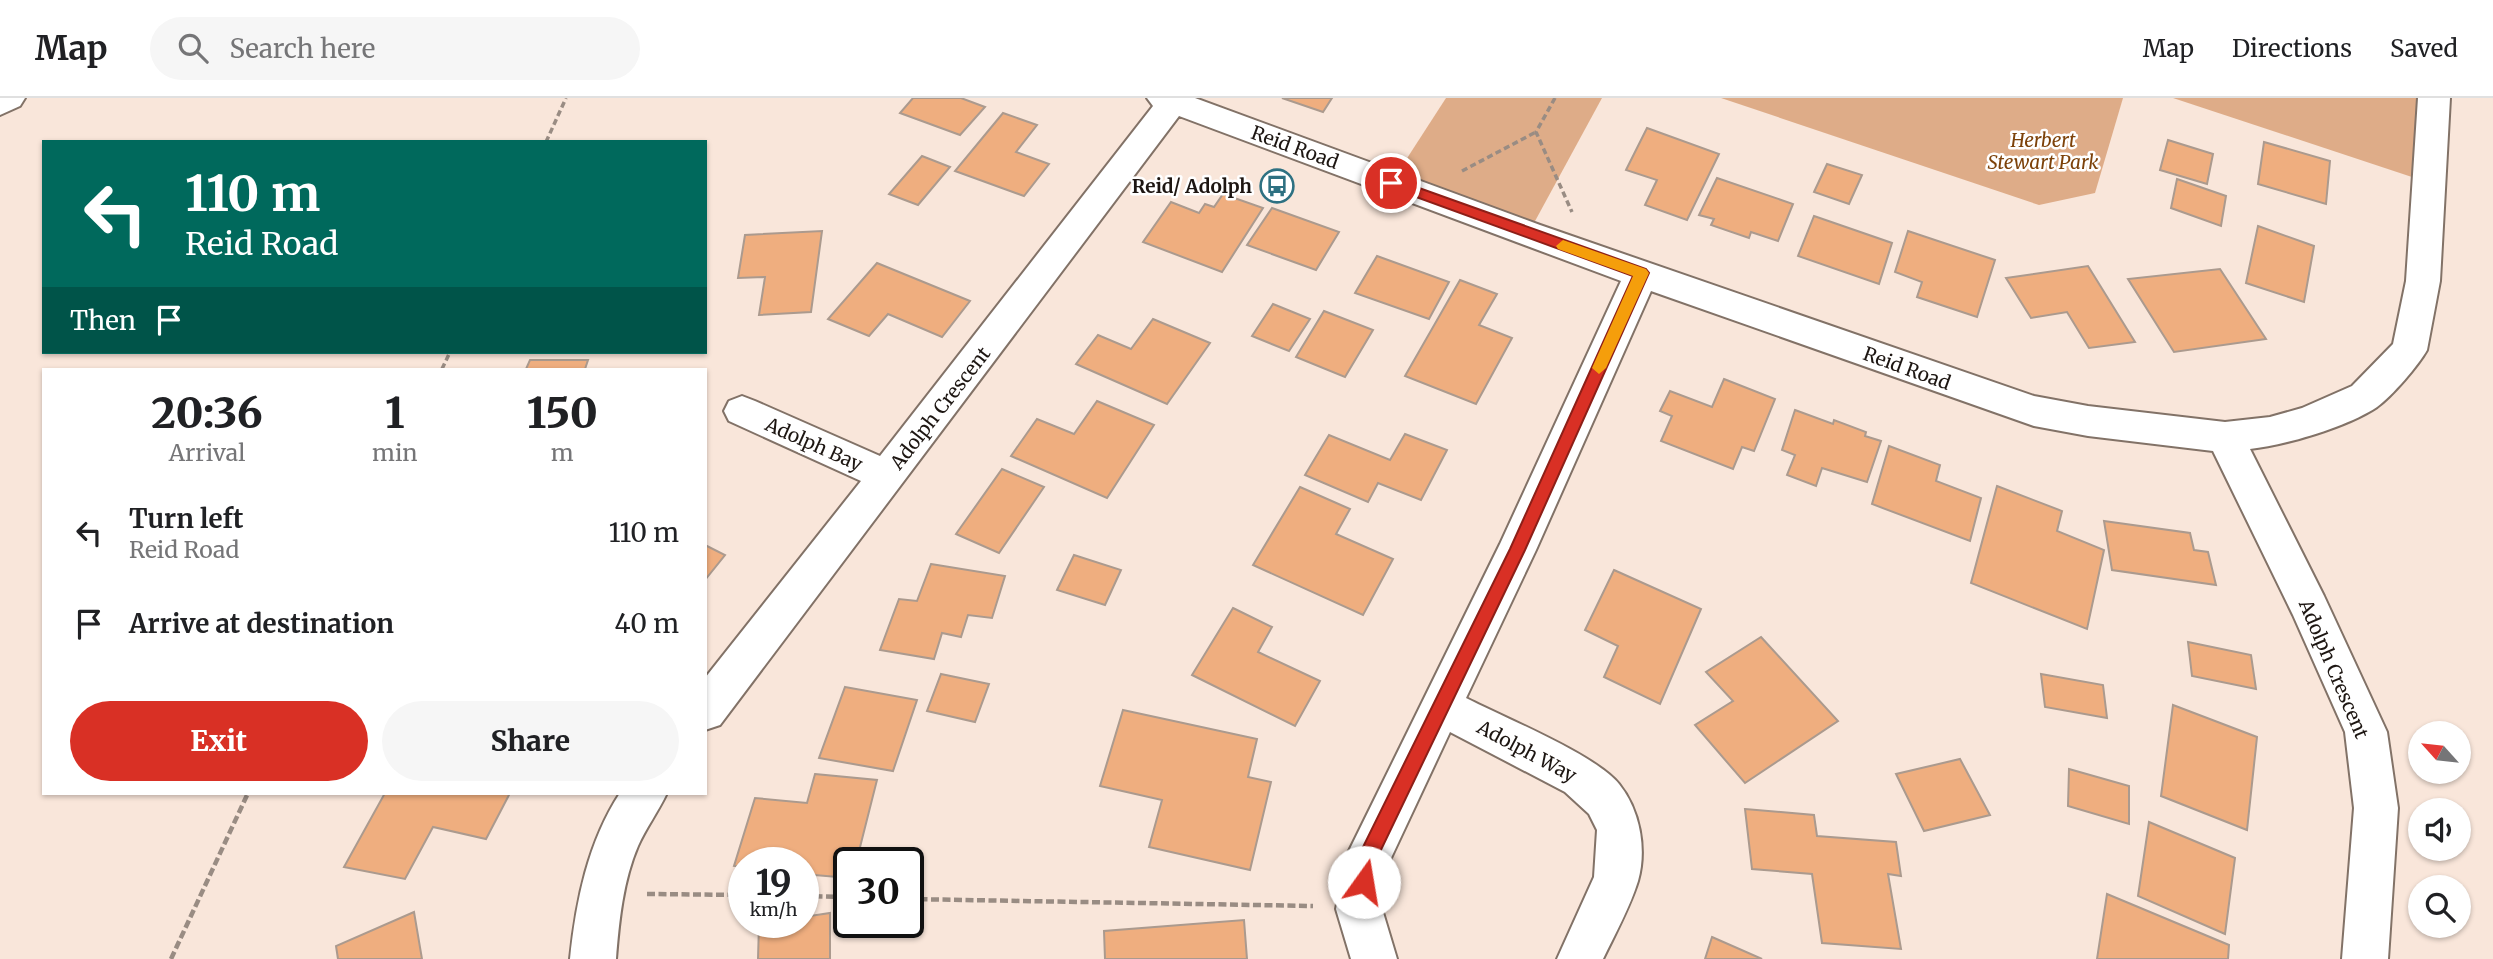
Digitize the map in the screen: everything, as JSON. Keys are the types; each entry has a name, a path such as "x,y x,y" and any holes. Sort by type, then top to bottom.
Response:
{"street":[{"path":"0,104 9,98"},
{"name":"Reid Road","path":"1171,99 1971,391 2034,411 2088,421 2225,437 2270,432 2310,421 2365,396 2409,350 2423,281 2434,98"},
{"name":"Adolph Crescent","path":"707,709 1082,225 1171,99"},
{"path":"1374,959 1360,909 1369,855 1517,550 1642,273"},
{"name":"Adolph Bay","path":"742,411 887,476"},
{"name":"Adolph Crescent","path":"2225,437 2310,609 2366,733 2376,808 2365,959"},
{"name":"Adolph Way","path":"1443,707 1580,778 1604,799 1619,828 1616,879 1580,959"},
{"path":"593,959 595,924 608,864 644,795"}],"path":[{"path":"547,140 566,98"},
{"path":"1452,176 1536,132 1555,98"},
{"path":"1536,132 1576,221"},
{"path":"171,959 247,795"},
{"path":"924,898 1313,906"}],"green space":[{"path":"1446,98 1602,98 1528,234 1391,183"},
{"name":"Herbert Stewart Park","path":"1721,98 2123,98 2095,193 2039,205"},
{"path":"2173,98 2434,98 2427,182"}],"building":[{"path":"913,98 961,98 985,107 960,135 900,113"},
{"path":"1282,98 1332,98 1323,112"},
{"path":"1003,113 1037,125 1016,152 1049,164 1024,196 955,171"},
{"path":"1647,128 1719,154 1687,220 1645,205 1657,180 1626,170"},
{"path":"2168,140 2213,154 2207,184 2160,170"},
{"path":"2264,142 2330,161 2326,204 2258,184"},
{"path":"922,156 950,167 918,205 889,194"},
{"path":"1827,164 1862,175 1849,204 1814,192"},
{"path":"1717,178 1793,204 1778,241 1751,232 1749,238 1711,225 1714,219 1699,215"},
{"path":"2177,179 2226,196 2221,226 2171,208"},
{"path":"1223,194 1263,208 1222,272 1143,242 1171,202 1199,213 1205,204 1214,207"},
{"path":"1272,208 1339,232 1316,270 1247,245"},
{"path":"1814,216 1892,243 1879,284 1798,256"},
{"path":"2258,226 2314,246 2304,302 2246,283"},
{"path":"822,231 811,312 759,315 765,277 738,278 745,235"},
{"path":"1908,231 1995,260 1977,317 1917,297 1922,282 1895,272"},
{"path":"1377,256 1449,282 1429,319 1355,293"},
{"path":"877,263 970,301 942,337 888,314 869,336 828,319"},
{"path":"2088,266 2135,342 2089,348 2067,312 2031,318 2006,278"},
{"path":"2220,269 2266,339 2174,352 2128,279"},
{"path":"1460,280 1497,294 1479,325 1512,338 1476,404 1405,376"},
{"path":"1273,304 1310,319 1289,351 1252,336"},
{"path":"1324,311 1373,330 1345,377 1296,357"},
{"path":"1153,319 1210,343 1167,404 1076,364 1098,335 1131,349"},
{"path":"530,360 588,360 585,368 526,368"},
{"path":"1724,379 1775,399 1754,451 1742,447 1733,469 1661,441 1672,416 1660,411 1670,391 1712,407"},
{"path":"1097,401 1154,425 1107,498 1011,456 1037,419 1074,434"},
{"path":"1795,410 1833,424 1834,420 1881,441 1867,482 1822,468 1816,486 1787,475 1795,455 1782,450"},
{"path":"1405,434 1447,450 1421,500 1378,483 1368,502 1305,475 1329,435 1390,460"},
{"path":"1889,446 1940,465 1936,481 1981,498 1970,541 1872,504"},
{"path":"1002,469 1044,487 999,553 956,534"},
{"path":"1997,486 2062,511 2057,531 2104,550 2087,629 1971,583"},
{"path":"1300,487 1350,509 1336,534 1393,559 1363,615 1253,565"},
{"path":"2104,521 2190,533 2194,550 2208,552 2216,585 2112,570"},
{"path":"707,546 725,555 707,578"},
{"path":"1074,555 1121,570 1105,605 1057,590"},
{"path":"931,564 1005,576 992,618 968,615 961,637 942,633 934,659 880,650 899,599 917,601"},
{"path":"1614,570 1701,609 1660,704 1604,677 1618,646 1585,630"},
{"path":"1233,608 1272,627 1258,652 1320,681 1295,726 1192,675"},
{"path":"1761,637 1838,721 1745,783 1695,725 1733,701 1706,672"},
{"path":"2188,642 2251,655 2256,689 2192,676"},
{"path":"941,674 989,684 975,722 927,711"},
{"path":"2041,674 2103,685 2107,718 2045,707"},
{"path":"845,687 917,700 893,771 819,758"},
{"path":"2173,705 2257,737 2247,830 2161,796"},
{"path":"1123,710 1257,739 1248,777 1271,782 1250,870 1149,847 1162,800 1100,786"},
{"path":"1960,759 1990,815 1924,831 1896,774"},
{"path":"2069,769 2129,786 2129,824 2068,806"},
{"path":"815,774 877,780 860,847 833,847 833,877 819,875 819,847 740,847 755,798 807,803"},
{"path":"384,795 509,795 486,839 433,827 405,879 344,867"},
{"path":"1745,809 1814,815 1817,836 1896,842 1901,876 1888,874 1901,949 1822,943 1812,874 1752,869"},
{"path":"2149,822 2235,858 2225,934 2138,896"},
{"path":"2107,894 2229,945 2228,959 2097,959"},
{"path":"414,912 422,959 338,959 336,946"},
{"path":"830,913 830,959 758,959 759,938 819,938 819,915"},
{"path":"1244,920 1247,959 1105,959 1104,931"},
{"path":"1712,937 1762,959 1705,959"}],"slow traffic":[{"path":"1563,246 1642,273 1599,368"}],"place":[{"name":"Reid/ Adolph","path":"1277,186"}],"route":[{"path":"1364,882 1369,855 1517,550 1642,273 1391,183"}]}
